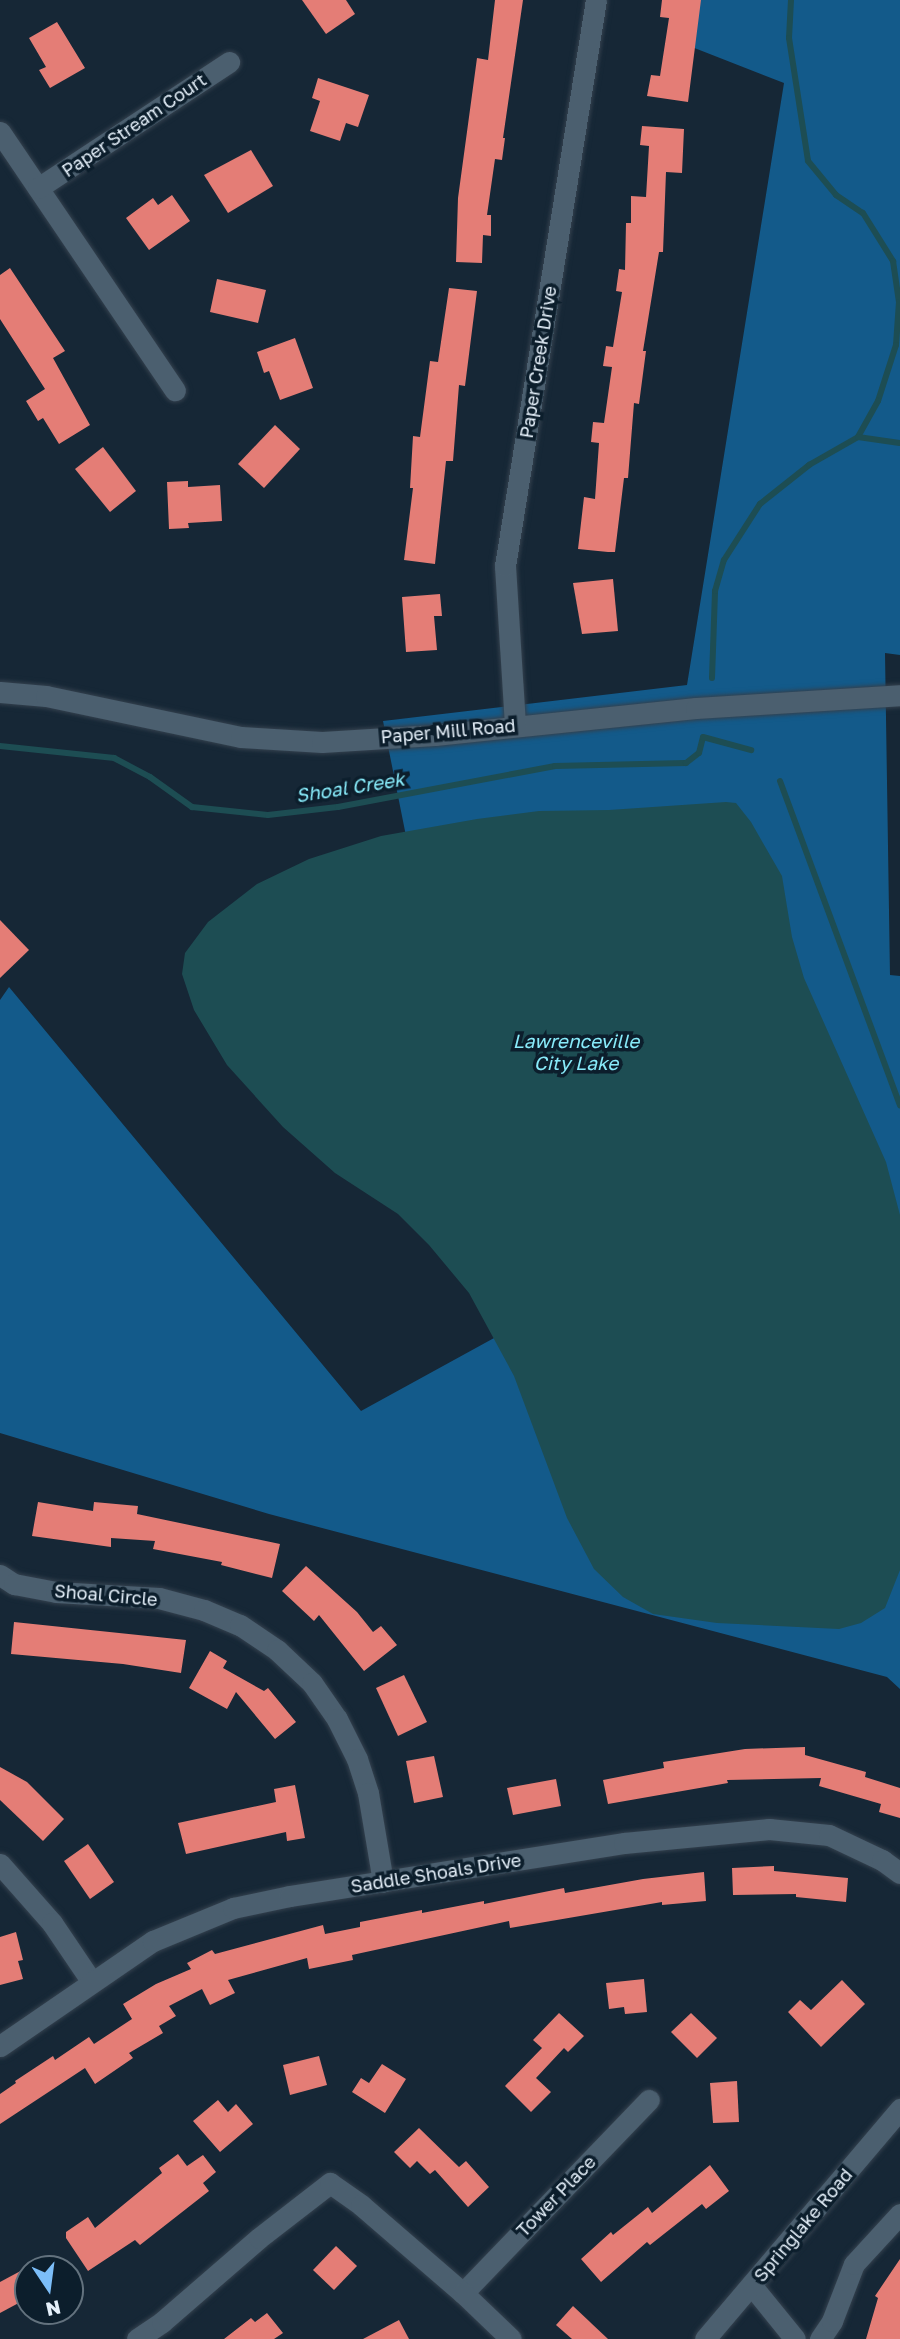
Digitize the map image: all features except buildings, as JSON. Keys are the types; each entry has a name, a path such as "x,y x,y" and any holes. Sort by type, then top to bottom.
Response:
{"street":[{"name":"Paper Creek Drive","path":"515,725 505,566 596,0"},
{"name":"Paper Stream Court","path":"38,188 229,62"},
{"path":"0,132 175,390"},
{"name":"Paper Mill Road","path":"0,692 46,696 241,737 322,742 696,708 900,695"},
{"name":"Shoal Circle","path":"0,1575 14,1584 56,1592 159,1598 204,1609 240,1625 277,1650 312,1683 337,1719 357,1759 368,1793 383,1882"},
{"name":"Saddle Shoals Drive","path":"0,2046 153,1941 233,1908 671,1836 769,1829 829,1835 882,1860 900,1873"},
{"path":"0,1864 52,1923 92,1982"},
{"name":"Tower Place","path":"464,2293 649,2100"},
{"name":"Springlake Road","path":"705,2339 900,2109"},
{"path":"137,2339 162,2322 259,2238 330,2183 361,2205 464,2293 510,2339"},
{"path":"820,2339 832,2321 854,2264 900,2214"},
{"path":"752,2286 795,2339"}],"shaded area":[{"path":"686,0 900,0 900,655 885,653 890,975 900,976 900,1689 887,1677 269,1514 0,1433 0,1000 9,987 361,1411 680,1236 406,836 383,721 687,685 784,83 674,40"}],"water":[{"name":"Lawrenceville City Lake","path":"736,803 751,822 782,876 792,937 804,978 886,1162 900,1215 900,1570 885,1608 861,1623 839,1629 717,1623 653,1614 623,1597 594,1569 567,1518 514,1376 469,1293 429,1245 398,1214 335,1173 283,1127 227,1065 194,1010 182,974 185,953 208,922 257,884 309,859 381,836 539,811 609,810"}],"waterway":[{"path":"791,0 789,38 808,161 836,195 863,213 893,261 899,302 896,345 878,401 858,437"},
{"name":"Shoal Creek","path":"712,678 715,591 724,560 760,504 809,465 858,437 900,443"},
{"name":"Shoal Creek","path":"0,746 114,758 150,777 192,807 268,815 338,807 555,766 686,763 699,753 703,737 751,750"},
{"path":"780,781 900,1105"}]}
